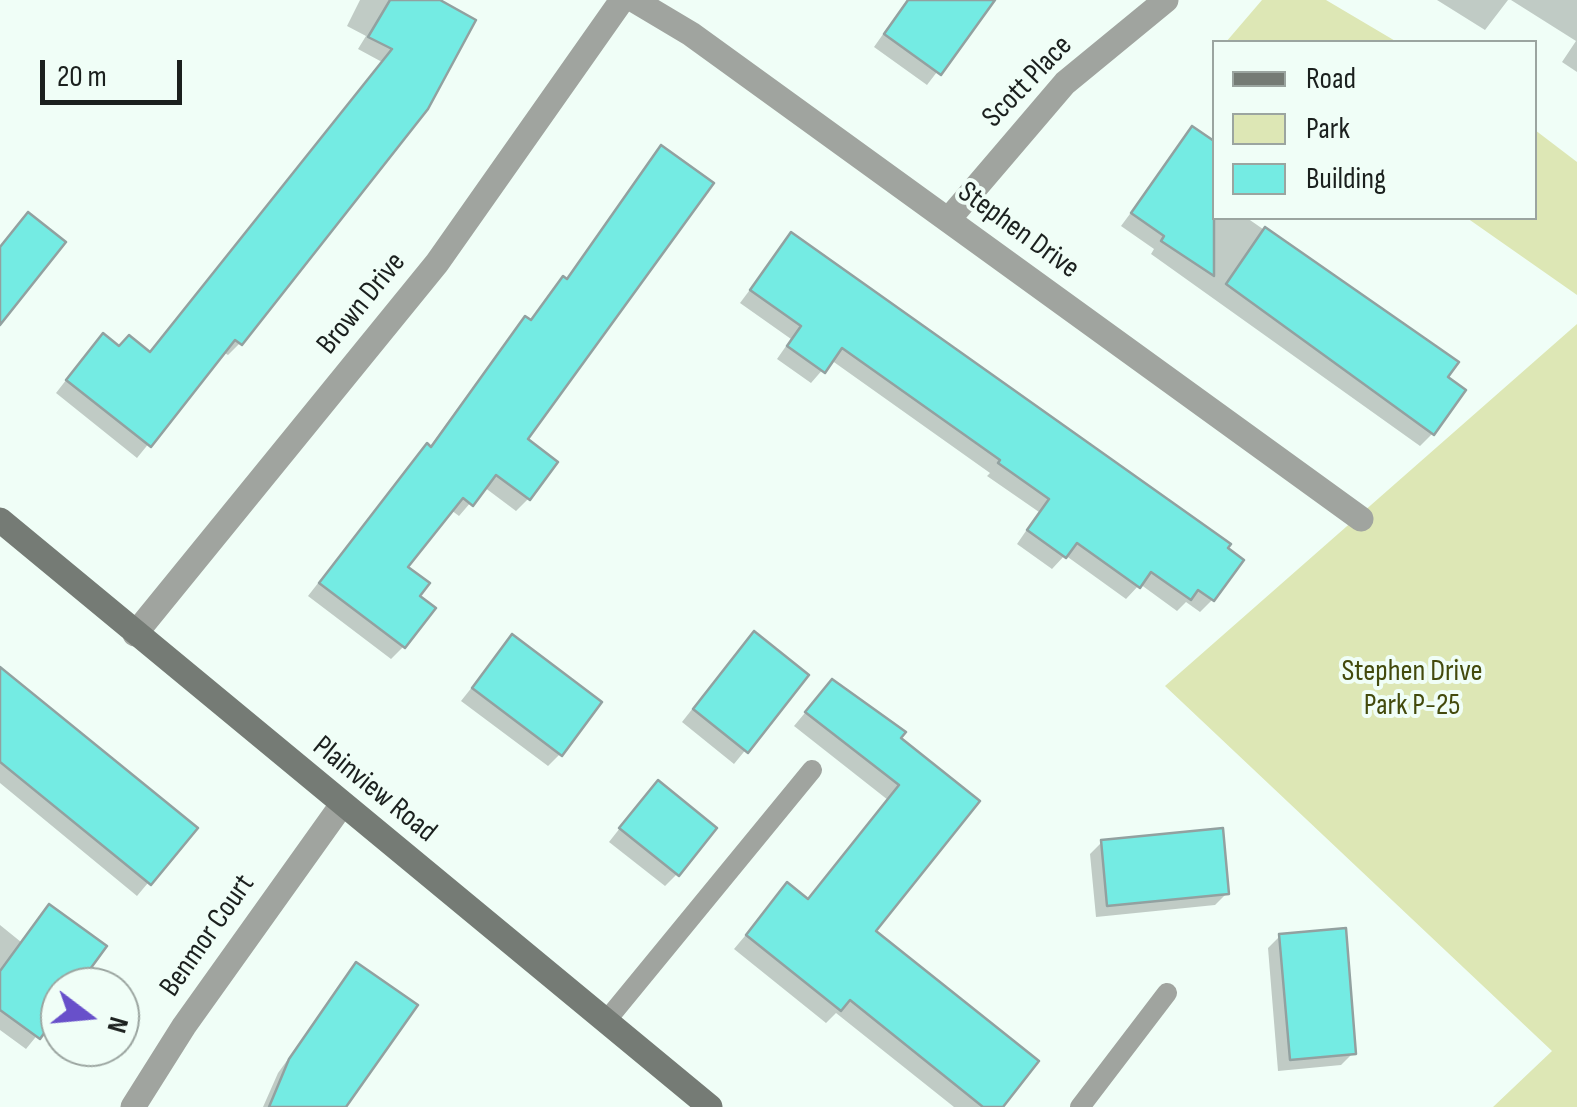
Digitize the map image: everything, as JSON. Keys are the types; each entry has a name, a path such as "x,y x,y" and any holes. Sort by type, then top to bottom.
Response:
{"main road":[{"name":"Plainview Road","path":"0,520 340,806 710,1107"}],"street":[{"name":"Brown Drive","path":"135,634 437,263 622,0"},
{"name":"Stephen Drive","path":"634,0 691,34 1362,519"},
{"name":"Scott Place","path":"948,220 1065,84 1166,0"},
{"name":"Benmor Court","path":"133,1107 184,1026 340,806"}],"lane":[{"path":"606,1021 812,770"},
{"path":"1080,1107 1168,993"}],"green space":[{"path":"1262,0 1326,0 1394,40 1228,40"},
{"path":"1537,132 1577,162 1577,295 1470,220 1537,220"},
{"name":"Stephen Drive Park P-25","path":"1577,324 1577,1107 1493,1107 1552,1051 1165,686"}],"building":[{"path":"390,0 440,0 476,20 428,109 242,345 235,340 151,447 66,380 103,333 119,346 129,335 150,352 392,49 368,37"},
{"path":"908,0 995,0 941,75 884,34"},
{"path":"1192,126 1212,140 1214,276 1161,241 1164,236 1131,213"},
{"path":"661,145 714,183 528,439 558,462 530,500 496,475 473,506 463,498 408,567 430,583 420,596 436,608 405,648 319,583 427,443 431,447 525,316 531,320 563,276 567,279"},
{"path":"28,212 66,242 0,325 0,247"},
{"path":"1265,227 1459,362 1448,377 1466,390 1434,435 1226,284"},
{"path":"791,232 1231,544 1228,548 1244,560 1214,601 1198,590 1191,600 1151,572 1140,588 1077,543 1066,558 1027,530 1049,499 998,463 1000,460 842,348 825,373 787,346 801,326 750,290"},
{"path":"754,631 809,675 748,753 693,709"},
{"path":"512,634 602,702 562,756 472,688"},
{"path":"0,667 198,828 151,885 0,762"},
{"path":"832,679 906,732 901,738 980,801 876,931 1039,1061 1003,1107 983,1107 850,1000 841,1011 746,935 787,882 808,899 899,785 805,712"},
{"path":"658,780 717,828 679,876 619,828"},
{"path":"1223,828 1229,894 1107,906 1101,840"},
{"path":"49,904 107,946 92,967 40,967 40,1039 0,1010 0,971"},
{"path":"1346,928 1356,1054 1290,1060 1279,934"},
{"path":"356,962 418,1005 346,1107 269,1107 289,1059"}]}
